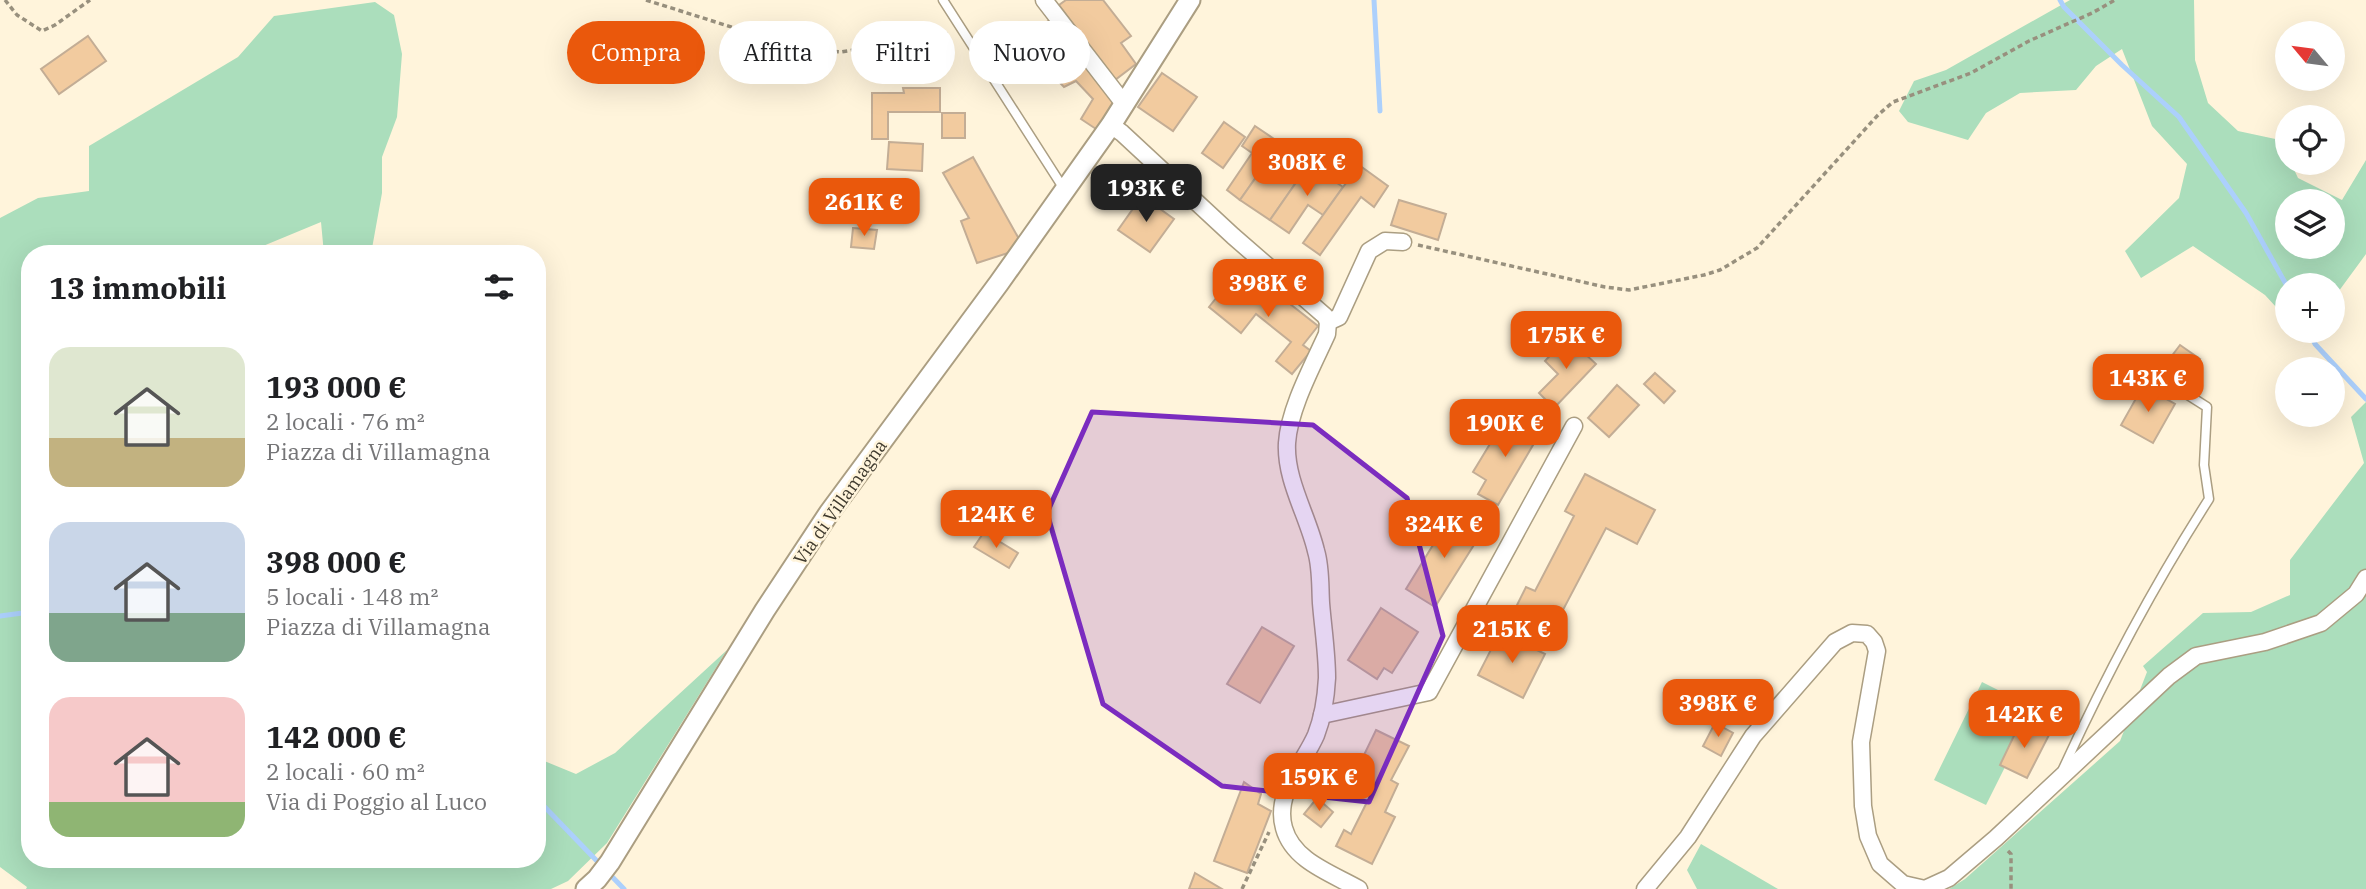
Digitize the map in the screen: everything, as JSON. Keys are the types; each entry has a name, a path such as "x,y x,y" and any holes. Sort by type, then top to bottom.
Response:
{"street":[{"path":"1044,0 1125,106"},
{"name":"Via di Villamagna","path":"591,884 610,862 736,656 830,513 1125,106 1189,0"},
{"path":"1111,125 1325,316 1328,323 1327,334 1297,403 1287,443 1290,470 1317,553 1327,677 1322,715 1315,737 1296,768 1282,814 1290,845 1304,858 1359,889"},
{"path":"1328,323 1339,317 1368,251 1385,241 1403,242"},
{"path":"1322,715 1429,692 1574,426"},
{"path":"1645,889 1688,837 1753,736 1835,642 1852,633 1867,634 1877,651 1861,742 1863,806 1868,836 1880,864 1903,884 1925,888 1949,878 1996,838 2169,676 2196,656 2265,642 2321,623 2356,594 2366,578"}],"lane":[{"path":"943,0 1065,190"},
{"path":"2056,784 2099,690 2176,550 2209,499 2204,464 2207,407 2188,395"}],"path":[{"path":"5,0 17,15 43,31 90,0"},
{"path":"646,0 801,49 841,52 964,32"},
{"path":"1403,242 1629,290 1720,270 1757,247 1893,102 1971,73 2029,41 2115,0"},
{"path":"1242,889 1272,825 1282,814"},
{"path":"1996,838 2011,854 2011,889"}],"highlighted area":[{"path":"1092,412 1313,425 1407,498 1443,636 1369,802 1222,786 1103,704 1047,513"}],"green space":[{"path":"2070,0 2194,0 2195,60 2208,103 2238,131 2275,139 2275,175 2297,175 2320,189 2275,189 2275,259 2345,259 2345,195 2366,160 2366,254 2345,283 2345,273 2275,273 2275,306 2265,295 2193,246 2141,278 2125,251 2179,198 2187,164 2152,126 2122,49 2096,66 2076,90 2020,93 1986,113 1968,140 1908,122 1899,111 1914,81 1946,70"},
{"path":"375,2 394,15 402,54 397,117 382,157 382,193 373,245 323,245 321,222 266,245 21,245 21,868 546,868 546,762 576,774 615,753 727,650 607,843 568,881 551,889 26,889 27,887 0,867 0,218 38,198 89,191 89,146 238,57 274,16"},
{"path":"2366,402 2366,889 1949,889 1965,879 2120,741 2147,672 2143,666 2203,613 2251,612 2290,595 2290,560 2364,463 2351,417"},
{"path":"1982,682 2056,719 2049,735 2021,721 2000,764 2005,767 1986,805 1934,780"},
{"path":"1701,844 1778,889 1697,889 1687,870"}],"building":[{"path":"1066,0 1103,0 1131,36 1121,43 1136,64 1115,80 1090,47 1090,21 1071,21 1059,5"},
{"path":"88,36 106,61 59,94 41,69"},
{"path":"1090,71 1115,103 1096,129 1081,119 1093,99 1079,84 1090,84"},
{"path":"1162,73 1197,97 1173,131 1138,107"},
{"path":"903,88 940,88 940,112 888,112 888,139 872,139 872,93 904,93"},
{"path":"942,113 965,113 965,138 942,138"},
{"path":"1224,122 1245,137 1223,168 1202,153"},
{"path":"1255,126 1280,143 1240,200 1227,190 1252,153 1242,146"},
{"path":"889,142 923,144 922,171 887,169"},
{"path":"1280,143 1287,148 1293,146 1301,150 1303,159 1298,166 1304,171 1270,220 1240,200"},
{"path":"973,157 1019,239 1008,253 977,263 961,221 969,218 943,173"},
{"path":"1309,164 1343,187 1323,215 1308,205 1289,233 1270,220"},
{"path":"1359,165 1388,186 1374,207 1361,197 1320,255 1303,243"},
{"path":"1142,196 1174,219 1150,252 1118,230"},
{"path":"1399,200 1446,214 1438,240 1391,225"},
{"path":"853,228 877,230 874,249 851,247"},
{"path":"1229,282 1249,298 1262,282 1318,326 1303,345 1311,351 1292,374 1276,361 1291,342 1256,314 1241,333 1209,307"},
{"path":"1567,337 1596,364 1554,408 1539,393 1558,374 1545,361"},
{"path":"2180,345 2200,359 2189,376 2168,361"},
{"path":"1655,373 1675,391 1664,403 1644,384"},
{"path":"1617,385 1639,405 1609,437 1588,418"},
{"path":"2143,386 2175,404 2153,443 2121,425"},
{"path":"1515,418 1540,433 1498,505 1478,494 1486,480 1473,472 1499,429 1506,433"},
{"path":"1585,474 1655,510 1637,544 1606,528 1553,629 1515,609 1526,587 1535,591 1574,516 1565,511"},
{"path":"1452,514 1482,532 1435,607 1406,589"},
{"path":"984,532 1018,553 1009,568 974,547"},
{"path":"1381,608 1418,632 1392,673 1384,668 1377,679 1348,660"},
{"path":"1262,627 1294,646 1260,703 1227,684"},
{"path":"1500,632 1545,654 1523,698 1478,675"},
{"path":"2021,721 2049,735 2027,778 2000,765"},
{"path":"1715,723 1733,733 1721,756 1703,746"},
{"path":"1376,730 1409,746 1391,780 1398,784 1385,812 1395,817 1372,864 1336,846 1344,830 1351,834 1373,790 1363,786 1369,774 1364,772 1369,763 1362,759"},
{"path":"1244,782 1261,794 1258,804 1271,811 1247,873 1214,861"},
{"path":"1317,798 1333,812 1321,827 1304,814"},
{"path":"1195,873 1222,889 1189,889"}],"waterway":[{"path":"1374,0 1380,111"},
{"path":"2060,0 2122,65 2179,117 2246,213 2280,273"},
{"path":"2315,343 2366,399"},
{"path":"0,616 21,613"},
{"path":"546,808 624,889"}]}
